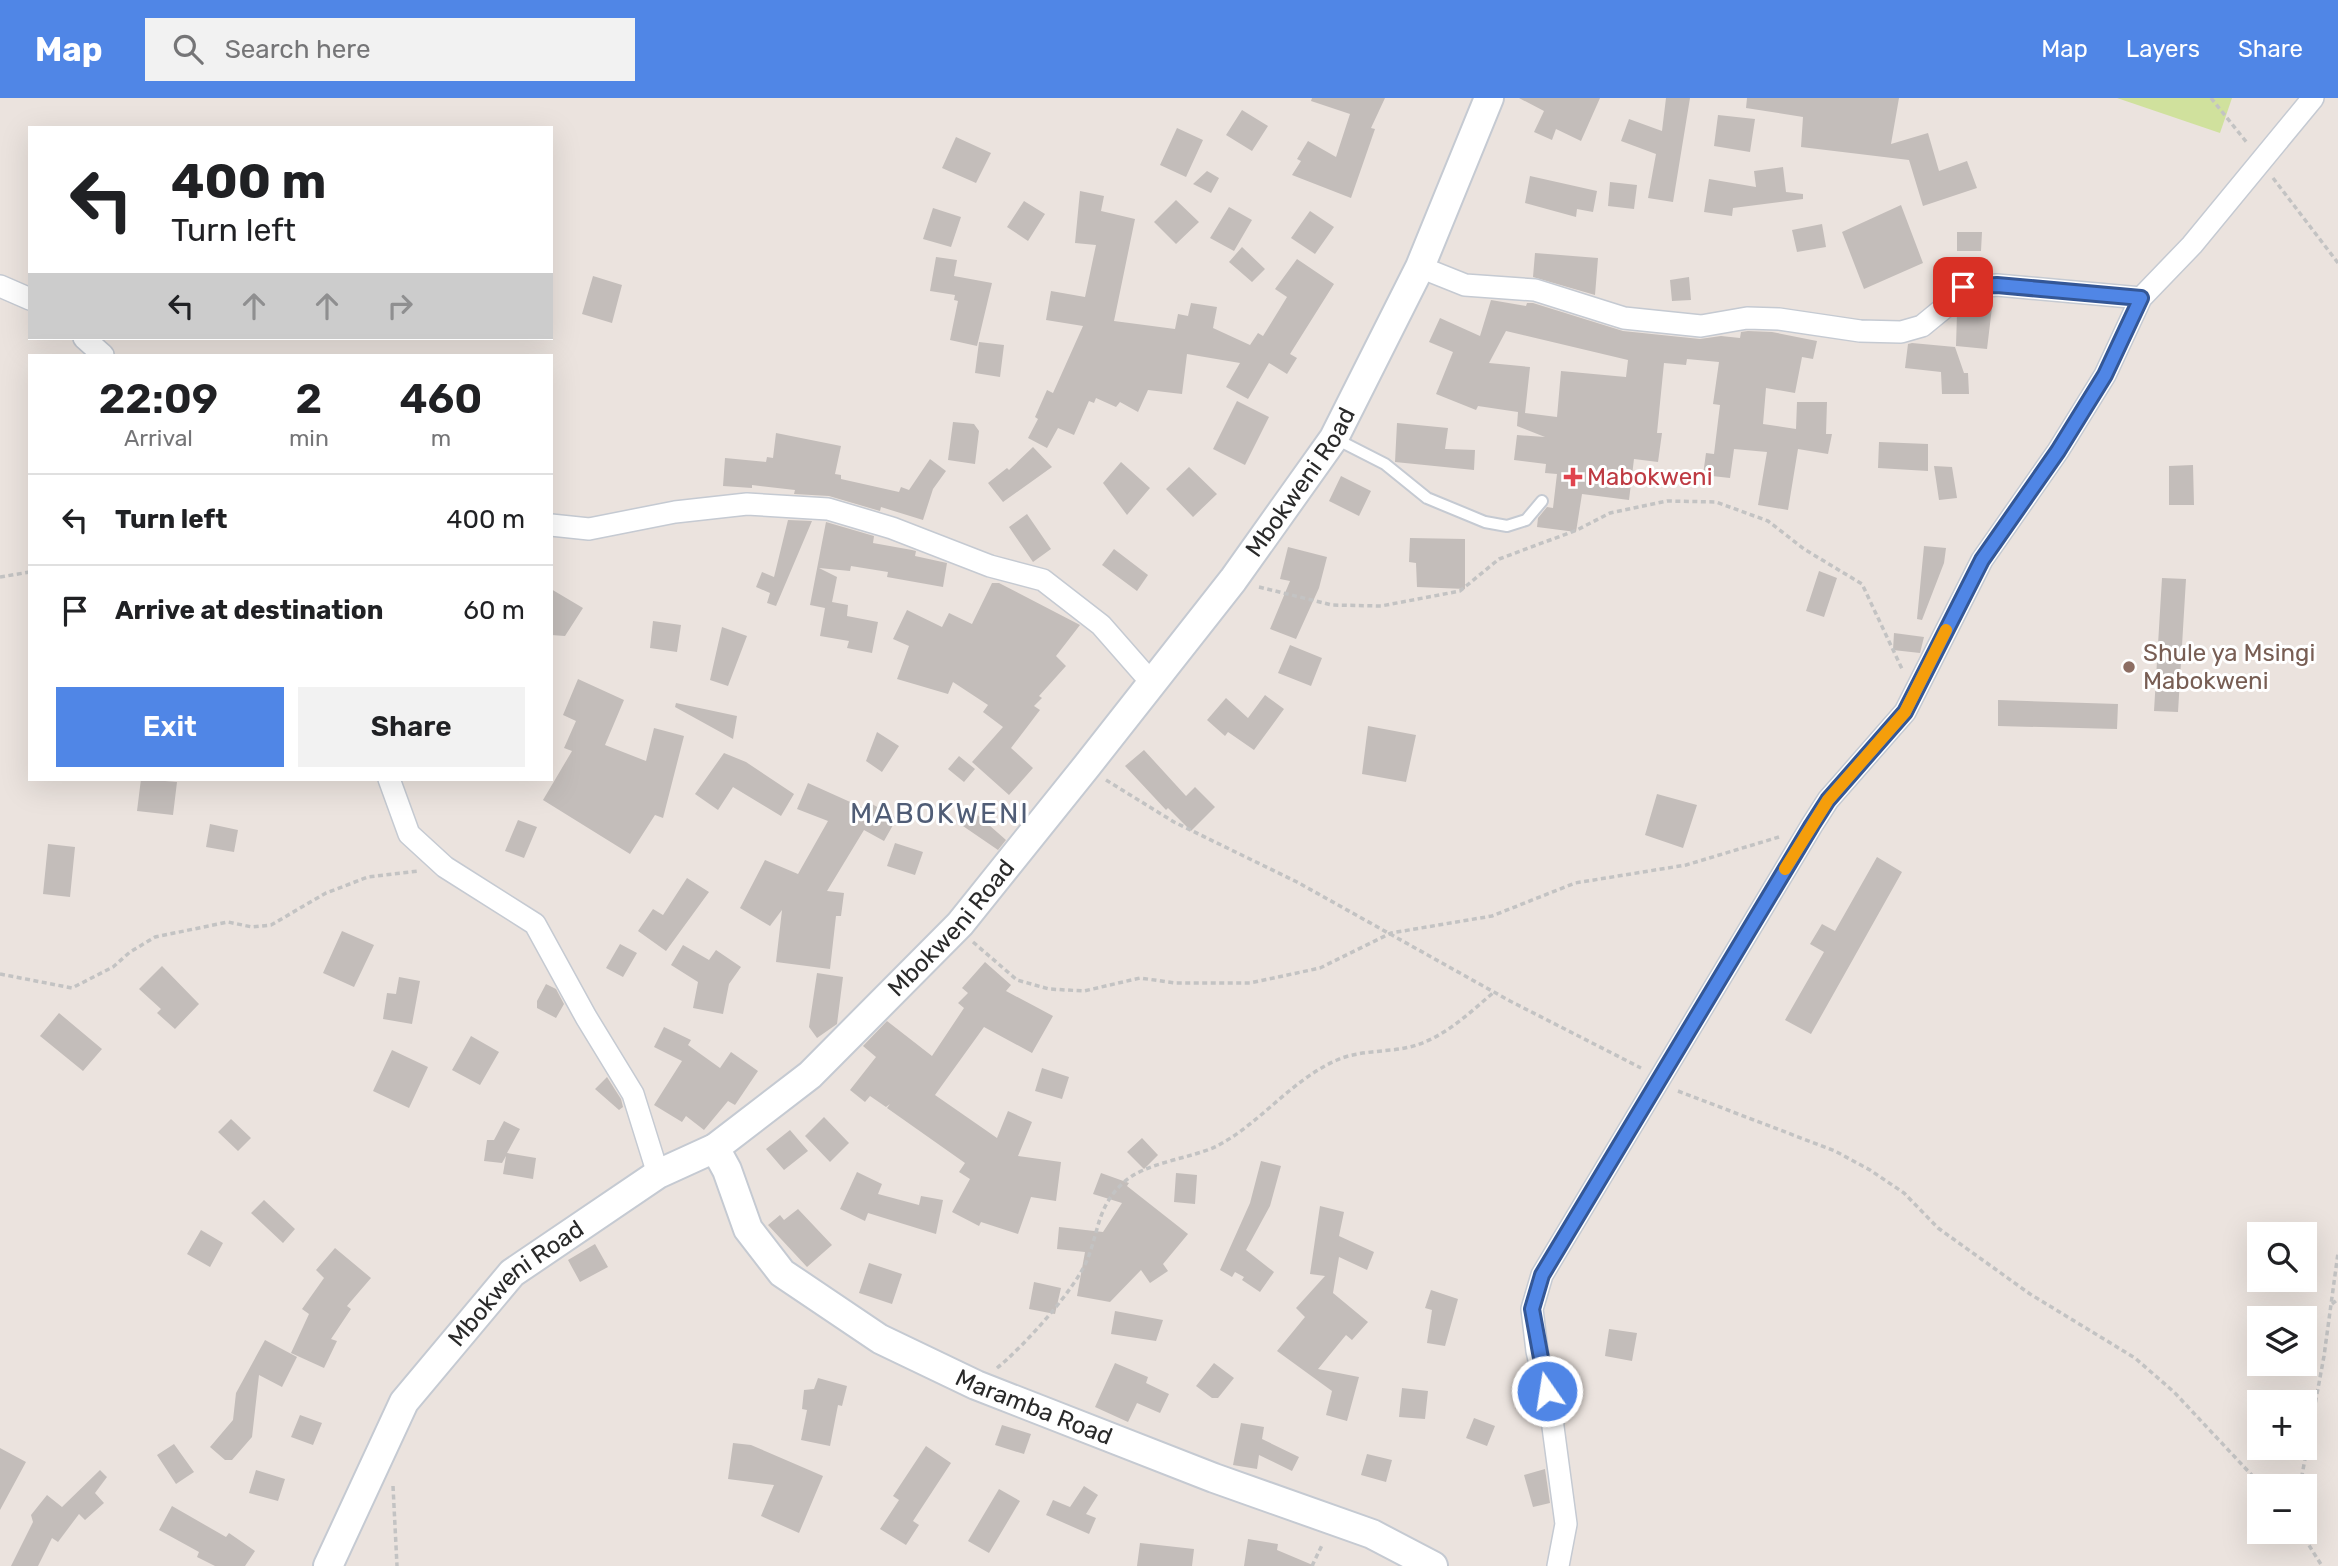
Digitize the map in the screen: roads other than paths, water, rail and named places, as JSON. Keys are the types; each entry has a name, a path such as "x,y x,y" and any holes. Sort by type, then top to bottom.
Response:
{"street":[{"name":"Mbokweni Road","path":"328,1566 404,1402 512,1273 658,1174 715,1148 810,1075 960,924 1086,767 1233,580 1334,438 1420,267 1489,98"},
{"path":"1558,1566 1566,1524 1551,1412 1537,1351 1532,1309 1542,1275 1828,800 1905,712 1982,560 2058,451 2105,375 2141,298 2192,245 2312,98"},
{"path":"1420,267 1465,285 1535,290 1625,318 1701,326 1747,318 1779,319 1860,331 1901,332 1922,326 1944,308 1957,289 1997,285 2141,298"},
{"path":"0,286 28,298"},
{"path":"86,340 102,354"},
{"path":"553,525 589,529 675,512 747,504 828,509 892,528 990,566 1043,580 1101,625 1151,682"},
{"path":"390,781 409,834 445,867 535,924 586,1017 633,1094 658,1174"},
{"name":"Maramba Road","path":"715,1148 727,1170 748,1229 782,1273 880,1339 976,1385 1214,1478 1372,1534 1433,1566"}],"lane":[{"path":"1334,438 1385,464 1427,498 1485,522 1507,526 1526,520 1542,501"}],"place":[{"name":"Mabokweni","path":"1573,477"},
{"name":"Shule ya Msingi Mabokweni","path":"2129,667"}],"district":[{"name":"MABOKWENI","path":"940,813"}]}
